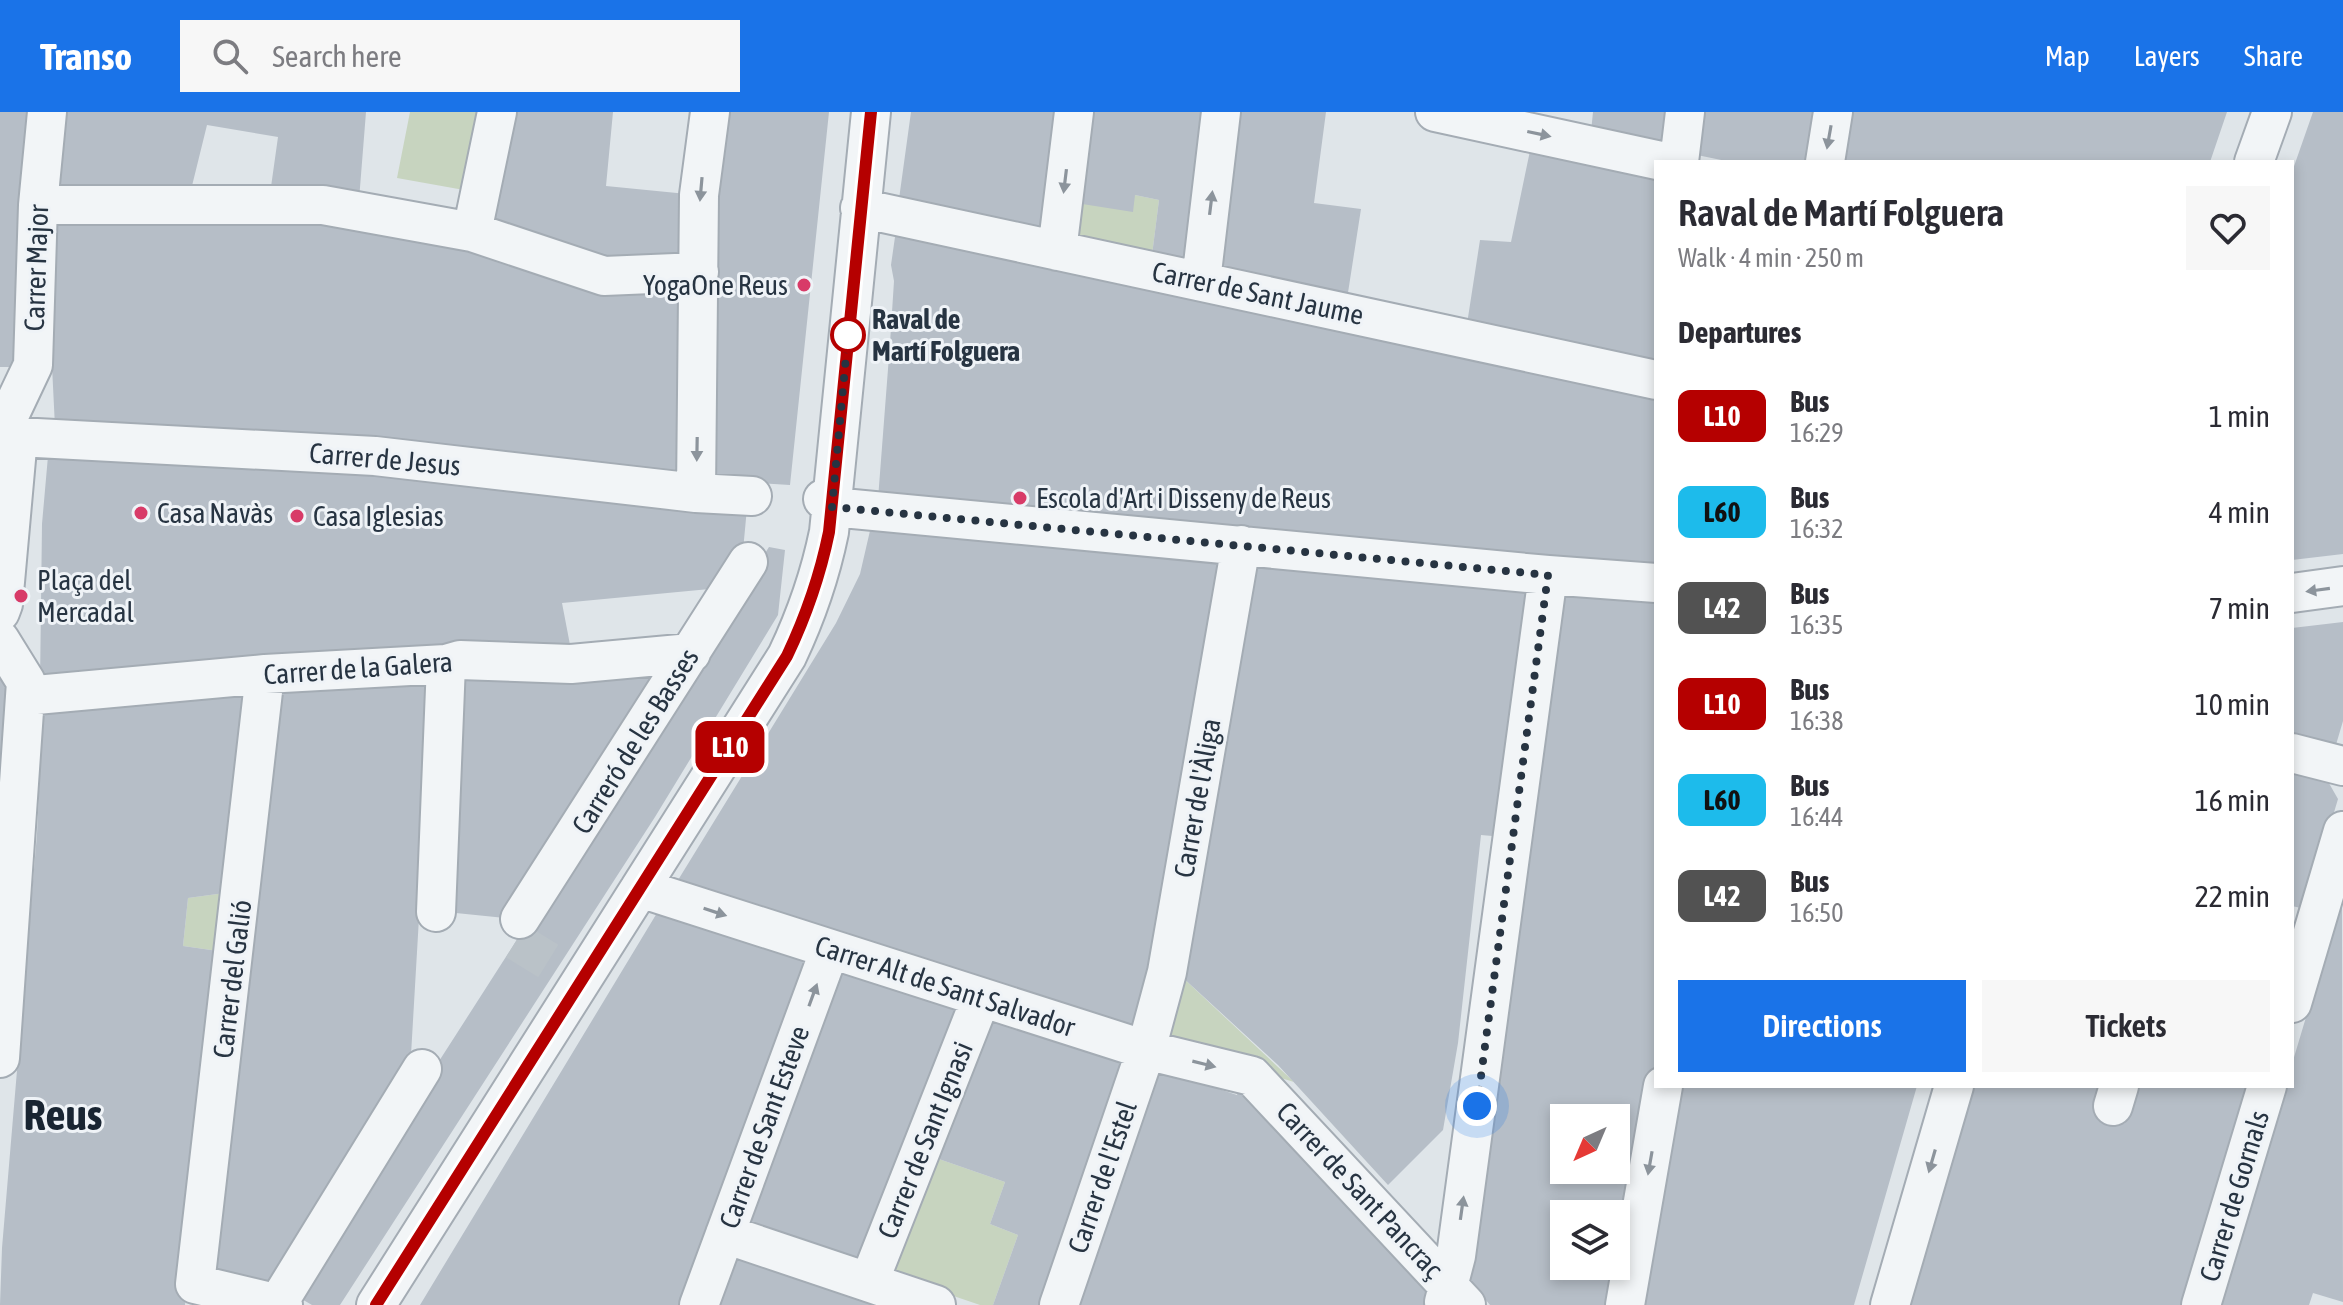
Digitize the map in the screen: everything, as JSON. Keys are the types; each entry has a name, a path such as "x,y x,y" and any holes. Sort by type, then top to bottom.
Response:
{"street":[{"name":"Carrer Major","path":"8,424 33,365 38,205 47,112"},
{"path":"472,232 497,112"},
{"path":"696,493 699,195 710,112"},
{"path":"376,1305 569,975 640,888 787,656 805,619 822,567 871,112"},
{"path":"1057,251 1074,112"},
{"path":"1201,281 1221,112"},
{"path":"1435,112 1657,160"},
{"path":"1679,160 1685,112"},
{"path":"1825,160 1833,112"},
{"path":"2255,160 2272,112"},
{"path":"38,205 323,205 472,232 604,276 699,272"},
{"name":"Carrer de Sant Jaume","path":"860,208 1654,380"},
{"path":"0,612 3,604 8,424"},
{"name":"Carrer de Jesus","path":"8,424 375,456 696,493 752,496"},
{"path":"828,503 1654,583"},
{"name":"Carrer de l'Àliga","path":"1146,1050 1167,972 1241,545"},
{"name":"Carreró de les Basses","path":"520,919 748,562"},
{"path":"1452,1298 1548,575"},
{"path":"2294,593 2343,586"},
{"path":"0,640 26,689 0,1058"},
{"name":"Carrer de la Galera","path":"26,689 446,664 460,660 571,664 691,653"},
{"path":"436,912 446,664"},
{"name":"Carrer del Galió","path":"265,674 195,1284 280,1304"},
{"path":"2294,753 2343,765"},
{"path":"2294,989 2303,927 2343,831"},
{"name":"Carrer Alt de Sant Salvador","path":"640,888 1146,1050 1252,1076"},
{"name":"Carrer de Sant Esteve","path":"699,1305 830,949"},
{"name":"Carrer de Sant Ignasi","path":"869,1282 981,998"},
{"name":"Carrer de l'Estel","path":"1059,1305 1146,1050"},
{"path":"280,1304 422,1069"},
{"name":"Carrer de Sant Pancraç","path":"1252,1076 1452,1298"},
{"path":"1625,1305 1663,1088"},
{"path":"1890,1305 1953,1088"},
{"name":"Carrer de Gornals","path":"2201,1305 2266,1088"},
{"path":"725,1234 936,1305"}],"green space":[{"path":"410,112 477,112 464,190 397,178"},
{"path":"1135,195 1159,200 1152,255 1074,238 1076,203"},
{"path":"232,892 225,952 183,946 188,898"},
{"path":"1181,976 1294,1082 1161,1042"},
{"path":"936,1158 1005,1182 990,1224 1018,1235 993,1305 980,1305 889,1274"}],"building":[{"path":"0,112 32,112 17,367 0,367"},
{"path":"63,112 366,112 359,200 270,194 278,137 207,125 190,194 57,188"},
{"path":"517,112 613,112 606,186 687,194 682,258 625,267 503,230 494,218"},
{"path":"721,112 829,112 790,485 708,480"},
{"path":"911,112 1063,112 1049,232 899,199"},
{"path":"1087,112 1204,112 1186,263 1152,255 1159,200 1135,195 1133,212 1076,203"},
{"path":"1237,112 1326,112 1314,203 1361,209 1347,299 1217,269"},
{"path":"1593,112 1669,112 1665,149 1591,132"},
{"path":"1702,112 1818,112 1809,160 1721,160 1697,155"},
{"path":"1850,112 2227,112 2211,160 1841,160"},
{"path":"2313,112 2343,112 2343,554 2294,560 2294,166"},
{"path":"1531,146 1654,173 1654,366 1467,324 1480,240 1511,242"},
{"path":"324,215 690,283 684,472 55,427 52,366 54,216"},
{"path":"896,230 1654,399 1654,573 878,499 894,281 891,265"},
{"path":"48,456 301,466 747,508 742,561 720,588 562,603 571,650 40,684 42,524"},
{"path":"872,522 1228,556 1150,978 1135,1032 675,885 836,623 860,574"},
{"path":"769,547 785,550 778,615 655,817 340,1305 312,1305 293,1294 416,1097"},
{"path":"1265,559 1532,587 1504,837 1481,835 1458,1043 1443,1130 1388,1185 1278,1065 1181,976 1248,572"},
{"path":"1562,590 1654,599 1654,1069 1630,1207 1630,1200 1550,1200 1550,1280 1617,1280 1613,1305 1490,1305 1468,1278"},
{"path":"2343,622 2343,721 2335,748 2294,738 2294,628"},
{"path":"668,667 515,919 446,912 460,673"},
{"path":"433,678 410,1072 277,1285 206,1269 273,698 284,686"},
{"path":"0,680 11,681 0,787"},
{"path":"255,687 232,892 188,898 183,946 225,952 185,1305 0,1305 2,1248 37,834 43,707"},
{"path":"2294,770 2326,778 2338,799 2305,909 2294,906"},
{"path":"2342,897 2343,1302 2313,1293 2309,1305 2219,1305 2284,1088 2294,1088 2294,1057"},
{"path":"660,908 814,959 683,1305 420,1305"},
{"path":"839,968 965,1008 862,1265 742,1224"},
{"path":"992,1015 1126,1059 1042,1305 993,1305 1018,1235 990,1224 1005,1182 936,1158"},
{"path":"1158,1069 1237,1095 1239,1088 1431,1292 1427,1305 1077,1305"},
{"path":"1677,1088 1916,1088 1854,1305 1639,1305"},
{"path":"1971,1088 2101,1088 2094,1114 2124,1124 2135,1088 2251,1088 2185,1305 1908,1305"},
{"path":"736,1254 885,1305 717,1305"}],"tunnel":[{"path":"516,941 558,967"}],"bus line":[{"name":"L10","path":"376,1305 787,656 805,619 822,567 829,532 871,112"}],"place":[{"name":"YogaOne Reus","path":"804,285"},
{"name":"Raval de Martí Folguera","path":"848,335"},
{"name":"Escola d'Art i Disseny de Reus","path":"1020,498"},
{"name":"Casa Navàs","path":"141,513"},
{"name":"Casa Iglesias","path":"297,516"},
{"name":"Plaça del Mercadal","path":"21,596"}],"district":[{"name":"Reus","path":"63,1115"}],"route":[{"path":"848,335 832,507 1548,575 1477,1106"}]}
